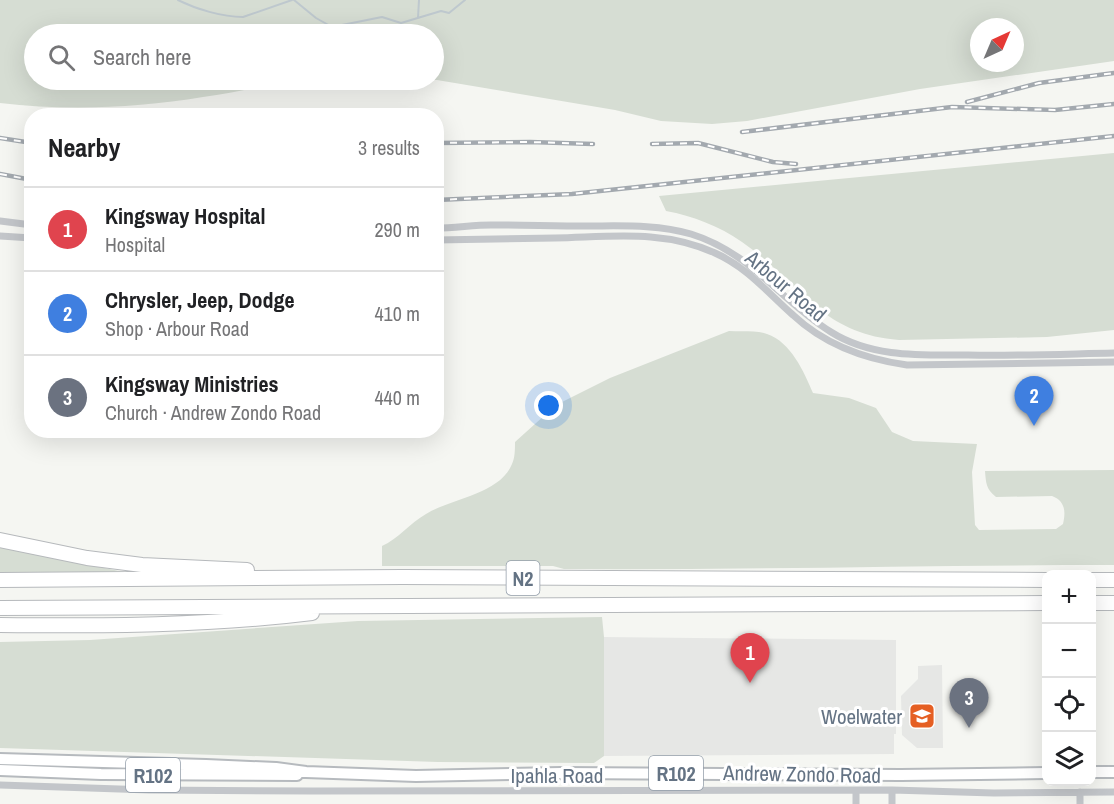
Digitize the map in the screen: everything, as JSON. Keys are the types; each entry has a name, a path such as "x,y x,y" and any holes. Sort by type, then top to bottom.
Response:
{"highway":[{"path":"0,540 87,558 142,565 402,577"},
{"name":"N2","path":"0,580 402,577 1042,580"},
{"path":"1096,580 1114,580"},
{"name":"N2","path":"0,608 1042,603"},
{"path":"1096,603 1114,603"},
{"path":"0,626 142,626 252,621 378,605"}],"main road":[{"name":"Andrew Zondo Road","path":"0,759 288,776 306,772 416,776 561,773 884,775 1042,773"},
{"name":"Andrew Zondo Road","path":"0,770 206,770"},
{"path":"1096,772 1114,772"}],"street":[{"path":"0,221 24,224"},
{"name":"Arbour Road","path":"444,228 494,225 662,227 692,234 743,259 761,273 801,312 834,334 864,347 900,355 992,356 1114,353"},
{"name":"Arbour Road","path":"444,240 617,235 670,238 716,253 738,265 811,330 831,343 855,354 879,361 907,365 1114,362"},
{"path":"0,236 24,238"},
{"path":"204,789 206,770"},
{"name":"Ipahla Road","path":"0,785 149,790 408,792 892,790 993,793 1114,792"},
{"path":"892,790 892,804"},
{"path":"856,791 856,804"},
{"path":"1080,792 1080,804"}],"shaded area":[{"path":"0,0 1114,0 1114,61 920,89 747,121 712,124 661,121 615,110 444,81 444,24 24,24 24,90 242,90 178,101 127,106 51,107 0,103"},
{"path":"1114,153 1114,330 1047,337 899,340 872,336 849,328 813,304 762,257 742,242 706,222 666,211 659,196"},
{"path":"729,331 759,332 775,338 796,359 813,393 849,398 876,408 892,432 913,441 977,444 972,472 975,525 979,530 1056,529 1063,524 1064,515 1062,504 1052,496 996,497 987,485 985,471 1114,470 1114,565 633,569 564,569 553,566 382,566 382,546 437,508 486,489 506,474 514,459 515,442 556,405 610,378"},
{"path":"0,547 134,574 0,574"},
{"path":"602,617 604,756 594,763 438,762 0,748 0,642 90,640 358,621"},
{"path":"604,637 896,640 894,754 604,756"},
{"name":"Woelwater","path":"942,665 943,748 917,748 902,735 901,696 918,679 918,666"}],"waterway":[{"path":"178,0 209,12 243,17 292,0"},
{"path":"294,0 327,24"},
{"path":"418,18 419,0"},
{"path":"347,24 382,17 401,23 441,11 449,13 465,0"}],"railway":[{"path":"967,102 1039,83 1114,73"},
{"path":"742,132 952,107 1055,110 1114,104"},
{"path":"444,200 572,194 1114,136"},
{"path":"0,138 24,142"},
{"path":"444,143 593,144"},
{"path":"652,144 698,143 773,162 796,164"},
{"path":"0,174 24,178"}],"place":[{"name":"Chrysler, Jeep, Dodge","path":"1034,426"},
{"name":"Kingsway Hospital","path":"750,683"},
{"name":"Woelwater","path":"922,716"},
{"name":"Kingsway Ministries","path":"969,728"}]}
